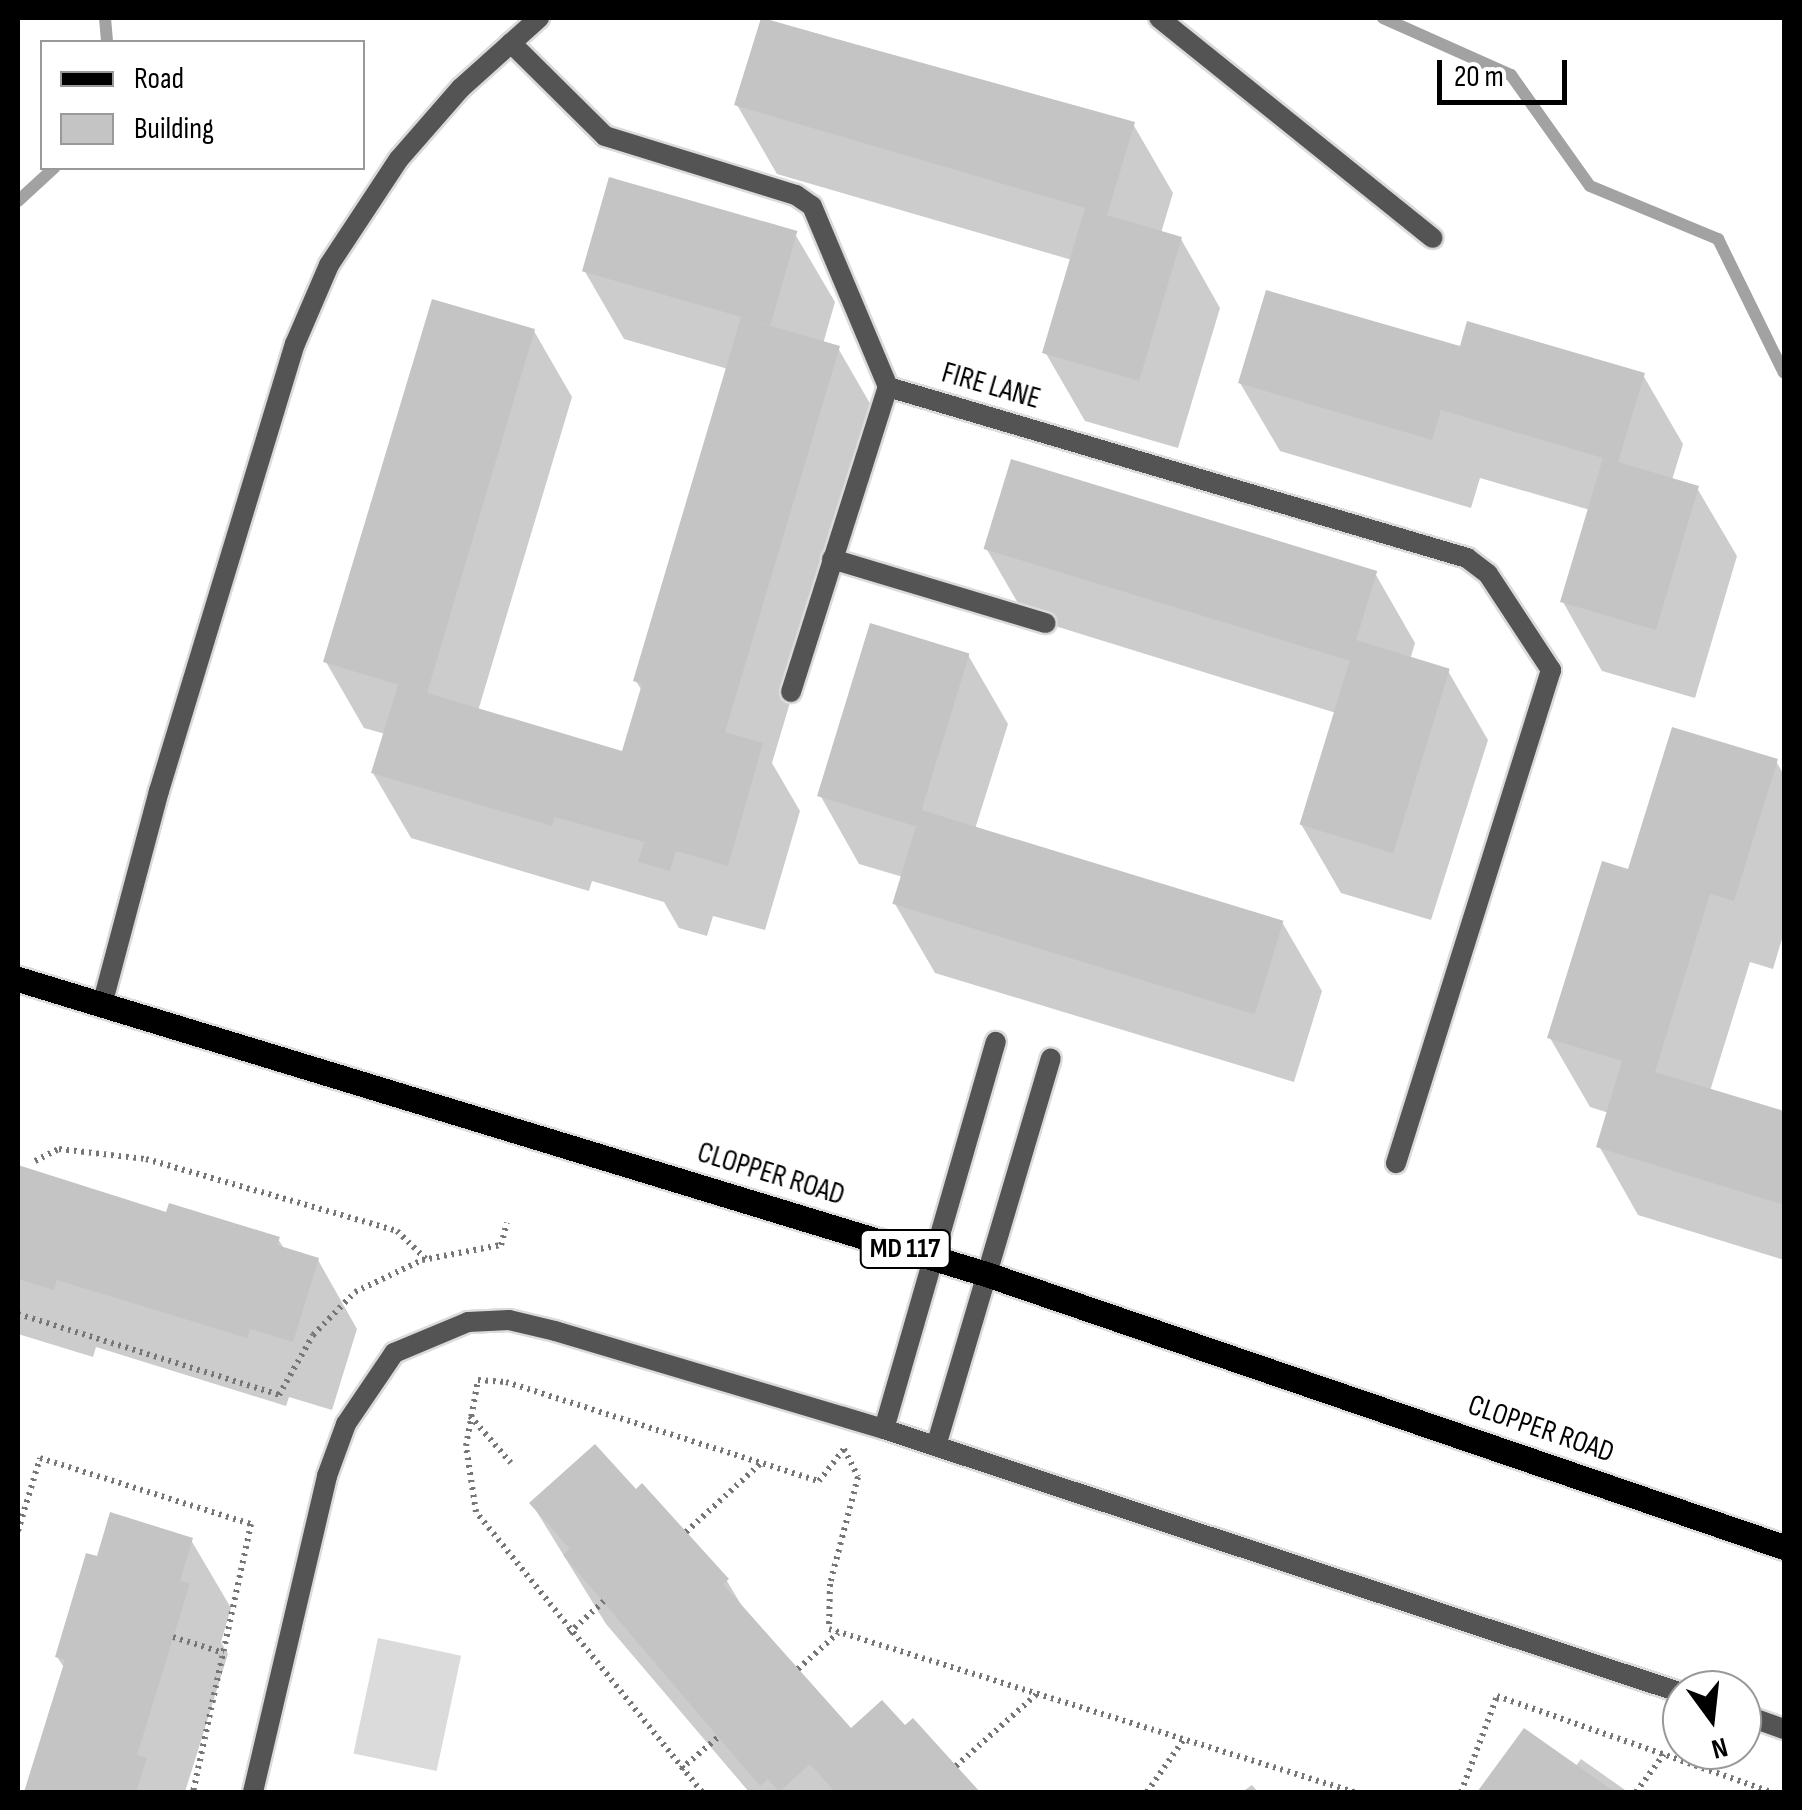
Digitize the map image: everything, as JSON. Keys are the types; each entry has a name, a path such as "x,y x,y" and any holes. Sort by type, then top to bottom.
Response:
{"main road":[{"name":"CLOPPER ROAD","path":"18,979 986,1274 1784,1546"}],"lane":[{"path":"102,1005 159,791 295,344 329,265 399,159 539,18"},
{"path":"1158,18 1432,238"},
{"path":"511,43 604,136 796,194 812,206 888,387 791,692"},
{"name":"FIRE LANE","path":"888,387 1467,558 1488,574 1551,670 1396,1163"},
{"path":"832,560 1046,623"},
{"path":"884,1429 996,1042"},
{"path":"936,1446 1051,1059"},
{"path":"253,1792 327,1476 363,1391 406,1346 468,1322 508,1320 884,1429 1662,1686"}],"path":[{"path":"35,1161 59,1149 176,1167 397,1231 426,1259"},
{"path":"18,1314 279,1394 332,1313 374,1280 426,1259 501,1245 507,1223"},
{"path":"702,1792 476,1512 466,1473 470,1416 478,1380 494,1380 819,1481 844,1449 854,1460 858,1486 830,1584 829,1629 1354,1792"},
{"path":"470,1416 511,1464"},
{"path":"18,1531 40,1458 251,1524 194,1792"},
{"path":"686,1532 762,1462"},
{"path":"570,1633 604,1601"},
{"path":"798,1669 838,1632"},
{"path":"173,1638 224,1653"},
{"path":"956,1766 1039,1692"},
{"path":"1461,1792 1498,1696 1662,1753"},
{"path":"681,1769 717,1738"},
{"path":"1147,1792 1184,1739"},
{"path":"1636,1792 1662,1757"},
{"path":"1709,1770 1771,1792"},
{"path":"1153,1784 1160,1792"}],"shaded area":[{"path":"378,1638 461,1656 437,1771 353,1753"}],"building":[{"path":"761,18 1135,122 1107,215 1182,237 1139,381 1042,353 1085,208 734,105"},
{"path":"609,177 797,231 770,325 582,271"},
{"path":"1266,290 1460,346 1467,321 1645,373 1618,462 1699,486 1656,630 1560,602 1603,458 1441,410 1432,440 1238,383"},
{"path":"432,299 535,329 427,693 622,751 642,684 633,681 741,317 840,346 725,732 763,743 728,866 676,851 670,871 638,862 644,842 555,817 552,826 371,773 398,685 403,686 323,662"},
{"path":"1011,459 1377,571 1350,661 984,549"},
{"path":"870,623 969,653 917,826 817,796"},
{"path":"1356,640 1450,669 1393,853 1300,825"},
{"path":"1672,727 1778,759 1734,901 1710,894 1655,1072 1784,1111 1784,1205 1596,1147 1622,1061 1547,1038 1602,861 1628,869"},
{"path":"921,810 1283,921 1255,1015 892,904"},
{"path":"18,1165 166,1212 169,1203 280,1237 277,1245 319,1258 293,1342 250,1329 247,1338 57,1280 54,1290 18,1279"},
{"path":"595,1444 636,1489 642,1483 729,1579 723,1584 851,1728 882,1700 905,1725 913,1718 980,1792 835,1792 810,1764 779,1792 768,1779 760,1786 563,1555 570,1549 529,1503"},
{"path":"110,1512 193,1538 180,1581 190,1583 137,1755 147,1758 136,1792 24,1792 65,1660 55,1657 86,1553 97,1556"},
{"path":"1524,1728 1615,1792 1477,1792"}],"waterway":[{"path":"105,18 107,40"},
{"path":"1383,18 1511,75 1590,186 1718,239 1784,373"},
{"path":"18,201 52,170"}]}
